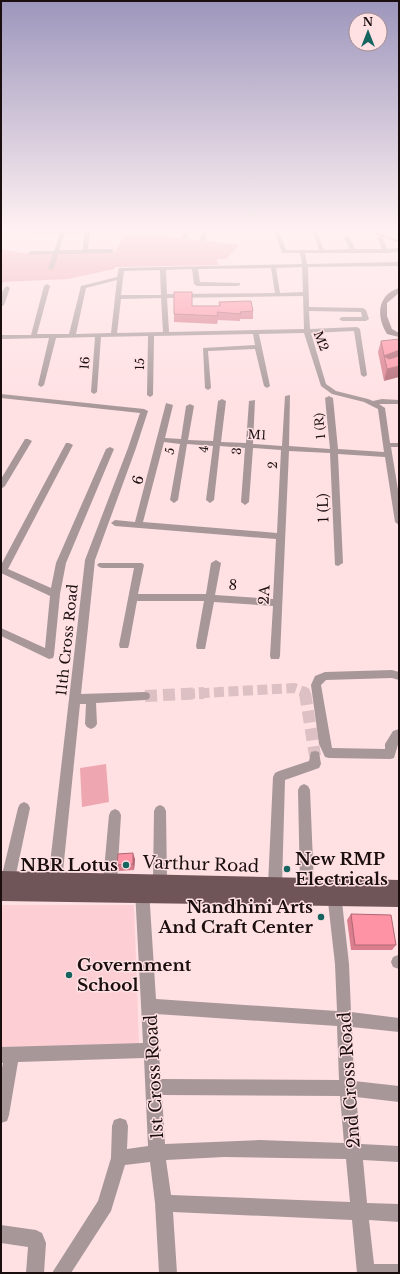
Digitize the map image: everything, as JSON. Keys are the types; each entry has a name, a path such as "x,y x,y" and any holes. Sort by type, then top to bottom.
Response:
{"main road":[{"name":"Varthur Road","path":"3,884 55,881 110,881 142,888 160,881 307,886 334,892 399,899"},
{"name":"Varthur Road","path":"3,884 334,892 399,888"}],"street":[{"path":"1,305 5,290"},
{"path":"33,337 46,290"},
{"path":"72,336 82,290"},
{"path":"114,335 118,290"},
{"path":"163,290 166,334"},
{"path":"239,290 239,295"},
{"path":"277,290 278,295"},
{"path":"306,290 307,331 357,329 364,375"},
{"path":"398,290 386,298 382,309 388,329 390,332 399,335"},
{"path":"118,297 306,294"},
{"path":"307,309 362,310 366,319 342,319"},
{"name":"M2","path":"1,338 307,331 323,385 332,395"},
{"path":"256,332 258,348 267,386"},
{"name":"15","path":"150,395 151,334"},
{"name":"16","path":"94,392 98,335"},
{"path":"41,385 53,336"},
{"path":"208,388 205,349 258,348"},
{"path":"332,395 374,403 381,408 399,522"},
{"name":"1 (R)","path":"332,395 334,452"},
{"name":"11th Cross Road","path":"1,396 144,412 90,560 55,881"},
{"name":"2","path":"281,536 288,396"},
{"path":"374,403 382,400 399,402"},
{"name":"4","path":"210,500 222,401"},
{"name":"3","path":"245,502 253,401"},
{"path":"161,440 170,405"},
{"name":"5","path":"174,500 190,406"},
{"name":"M1","path":"161,440 388,456"},
{"name":"6","path":"138,525 161,440"},
{"path":"1,486 28,441"},
{"path":"55,594 2,570 70,445"},
{"path":"387,445 399,445"},
{"path":"1,632 49,655 55,594 61,563 110,450"},
{"name":"1 (L)","path":"334,452 338,563"},
{"path":"115,523 281,536"},
{"name":"2A","path":"275,656 281,536"},
{"path":"201,646 216,563"},
{"path":"102,565 139,565 124,645"},
{"name":"8","path":"134,597 210,598 278,603"},
{"path":"399,676 392,674 325,676 319,679 316,685 325,744 329,753 390,754 391,744 397,734 399,734"},
{"path":"74,699 145,696"},
{"path":"91,699 91,724"},
{"path":"275,885 278,777 283,773 308,769 315,764 316,756"},
{"path":"304,790 307,886"},
{"path":"3,884 24,808"},
{"path":"160,811 160,881"},
{"path":"110,881 115,815"},
{"name":"1st Cross Road","path":"142,888 153,1050 157,1152 164,1203 168,1273"},
{"name":"2nd Cross Road","path":"334,892 342,964 347,1088 366,1273"},
{"path":"150,1006 344,1019 399,1025"},
{"path":"1,1115 6,1055 153,1050"},
{"path":"154,1087 347,1088 399,1094"},
{"path":"61,1273 105,1205 119,1158 120,1126"},
{"path":"119,1158 157,1152 250,1147 399,1154"},
{"path":"164,1203 360,1210 399,1213"},
{"path":"1,1234 36,1239 35,1273"},
{"path":"366,1273 399,1272"}],"shaded area":[{"path":"106,764 109,802 82,807 80,768"},
{"name":"Government School","path":"1,905 134,905 139,1044 1,1047"}],"building":[{"path":"174,292 192,292 192,306 220,306 219,302 251,301 253,311 240,312 241,314 217,312 218,316 174,314"},
{"path":"399,339 399,350 384,356 381,341"},
{"path":"384,356 389,359 399,356 399,366 387,369"},
{"path":"133,853 133,864 117,865 118,854"},
{"path":"351,914 391,915 396,945 355,945"}],"tunnel":[{"path":"193,694 294,688 305,693"},
{"path":"193,694 204,693"},
{"path":"305,693 315,756"},
{"path":"185,694 193,694"},
{"path":"145,696 193,694"}],"place":[{"name":"NBR Lotus","path":"126,865"},
{"name":"New RMP Electricals","path":"287,869"},
{"name":"Nandhini Arts And Craft Center","path":"321,917"},
{"name":"Government School","path":"69,975"}]}
